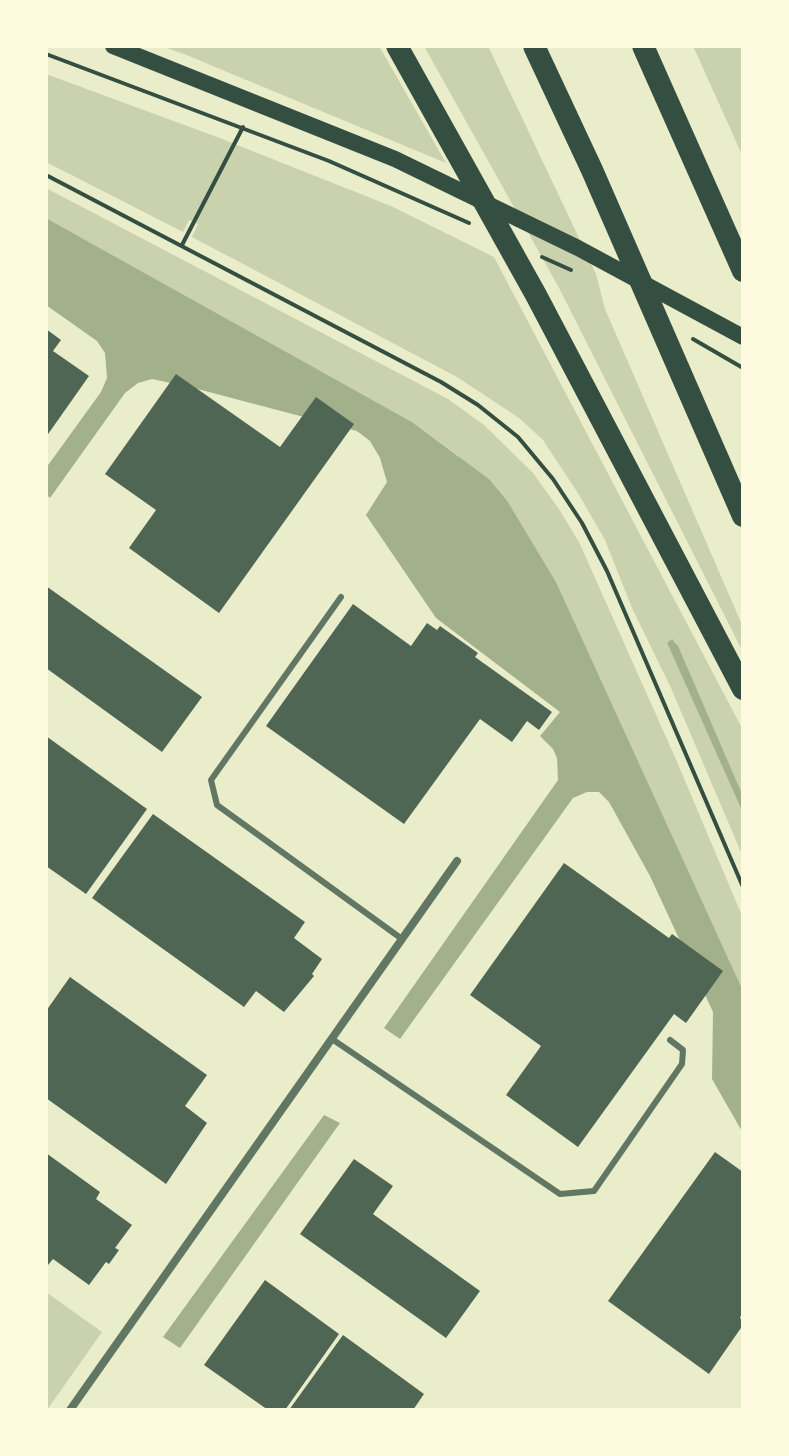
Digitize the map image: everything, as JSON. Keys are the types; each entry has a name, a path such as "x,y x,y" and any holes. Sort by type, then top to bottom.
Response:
{"highway":[{"path":"397,46 536,295 743,689"},
{"path":"534,46 592,170 743,516"},
{"path":"643,46 743,271"}],"main road":[{"path":"113,46 395,159 578,248 743,337"}],"street":[{"path":"70,1410 457,861"}],"lane":[{"path":"341,597 211,780 217,805 402,939"},
{"path":"332,1039 560,1194 594,1191 682,1064 683,1050 670,1040"}],"path":[{"path":"46,54 243,127 476,226"},
{"path":"182,245 243,127"},
{"path":"46,175 455,390 518,437 553,479 582,523 607,571 743,887"},
{"path":"530,251 584,276"},
{"path":"690,337 743,368"}],"shaded area":[{"path":"161,46 379,46 446,163 184,54"},
{"path":"424,46 488,46 596,274 605,309 743,627 743,652 559,288"},
{"path":"693,46 742,46 743,157"},
{"path":"46,74 391,206 494,257 743,730 743,796 675,641 667,643 743,813 743,857 605,540 543,440 519,418 457,377 192,237 198,224 189,220 183,232 46,162"},
{"path":"46,188 448,399 484,425 533,473 579,542 743,918 743,1002 556,582 508,502 456,454 412,422 46,218"},
{"path":"46,218 412,422 489,479 508,502 556,582 743,991 743,1133 712,1079 713,1012 650,876 609,802 599,792 587,792 573,798 400,1039 384,1028 558,780 557,758 540,736 560,712 436,618 366,515 387,482 380,458 370,441 357,431 152,379 138,383 125,393 50,498 46,494 46,468 101,392 107,378 105,353 97,341 46,305"},
{"path":"672,639 678,646 743,796 743,813 667,643"},
{"path":"324,1115 340,1123 180,1348 163,1337"},
{"path":"46,1292 102,1332 47,1410 46,1410"}],"building":[{"path":"46,329 61,340 53,351 89,376 46,437"},
{"path":"176,374 280,447 316,397 354,424 219,613 129,548 156,510 105,474"},
{"path":"46,586 202,697 162,752 46,668"},
{"path":"353,604 411,646 427,623 437,630 440,626 478,653 475,657 552,712 539,730 527,721 512,742 480,719 404,824 266,726"},
{"path":"46,736 147,809 86,894 46,866"},
{"path":"153,814 305,922 294,938 322,959 312,974 314,976 284,1012 256,991 244,1007 92,898"},
{"path":"564,863 669,938 672,934 723,971 686,1023 674,1014 578,1147 506,1095 541,1046 470,995"},
{"path":"70,977 207,1075 185,1106 207,1123 166,1184 46,1098 46,1011"},
{"path":"715,1152 743,1172 743,1313 740,1317 743,1325 709,1374 608,1301"},
{"path":"46,1153 100,1192 96,1199 132,1225 115,1248 119,1250 109,1264 106,1262 89,1285 53,1259 46,1264"},
{"path":"354,1159 393,1186 373,1214 480,1291 446,1338 300,1234"},
{"path":"265,1280 339,1334 285,1410 268,1410 204,1365"},
{"path":"343,1335 424,1394 413,1410 289,1410"}]}
